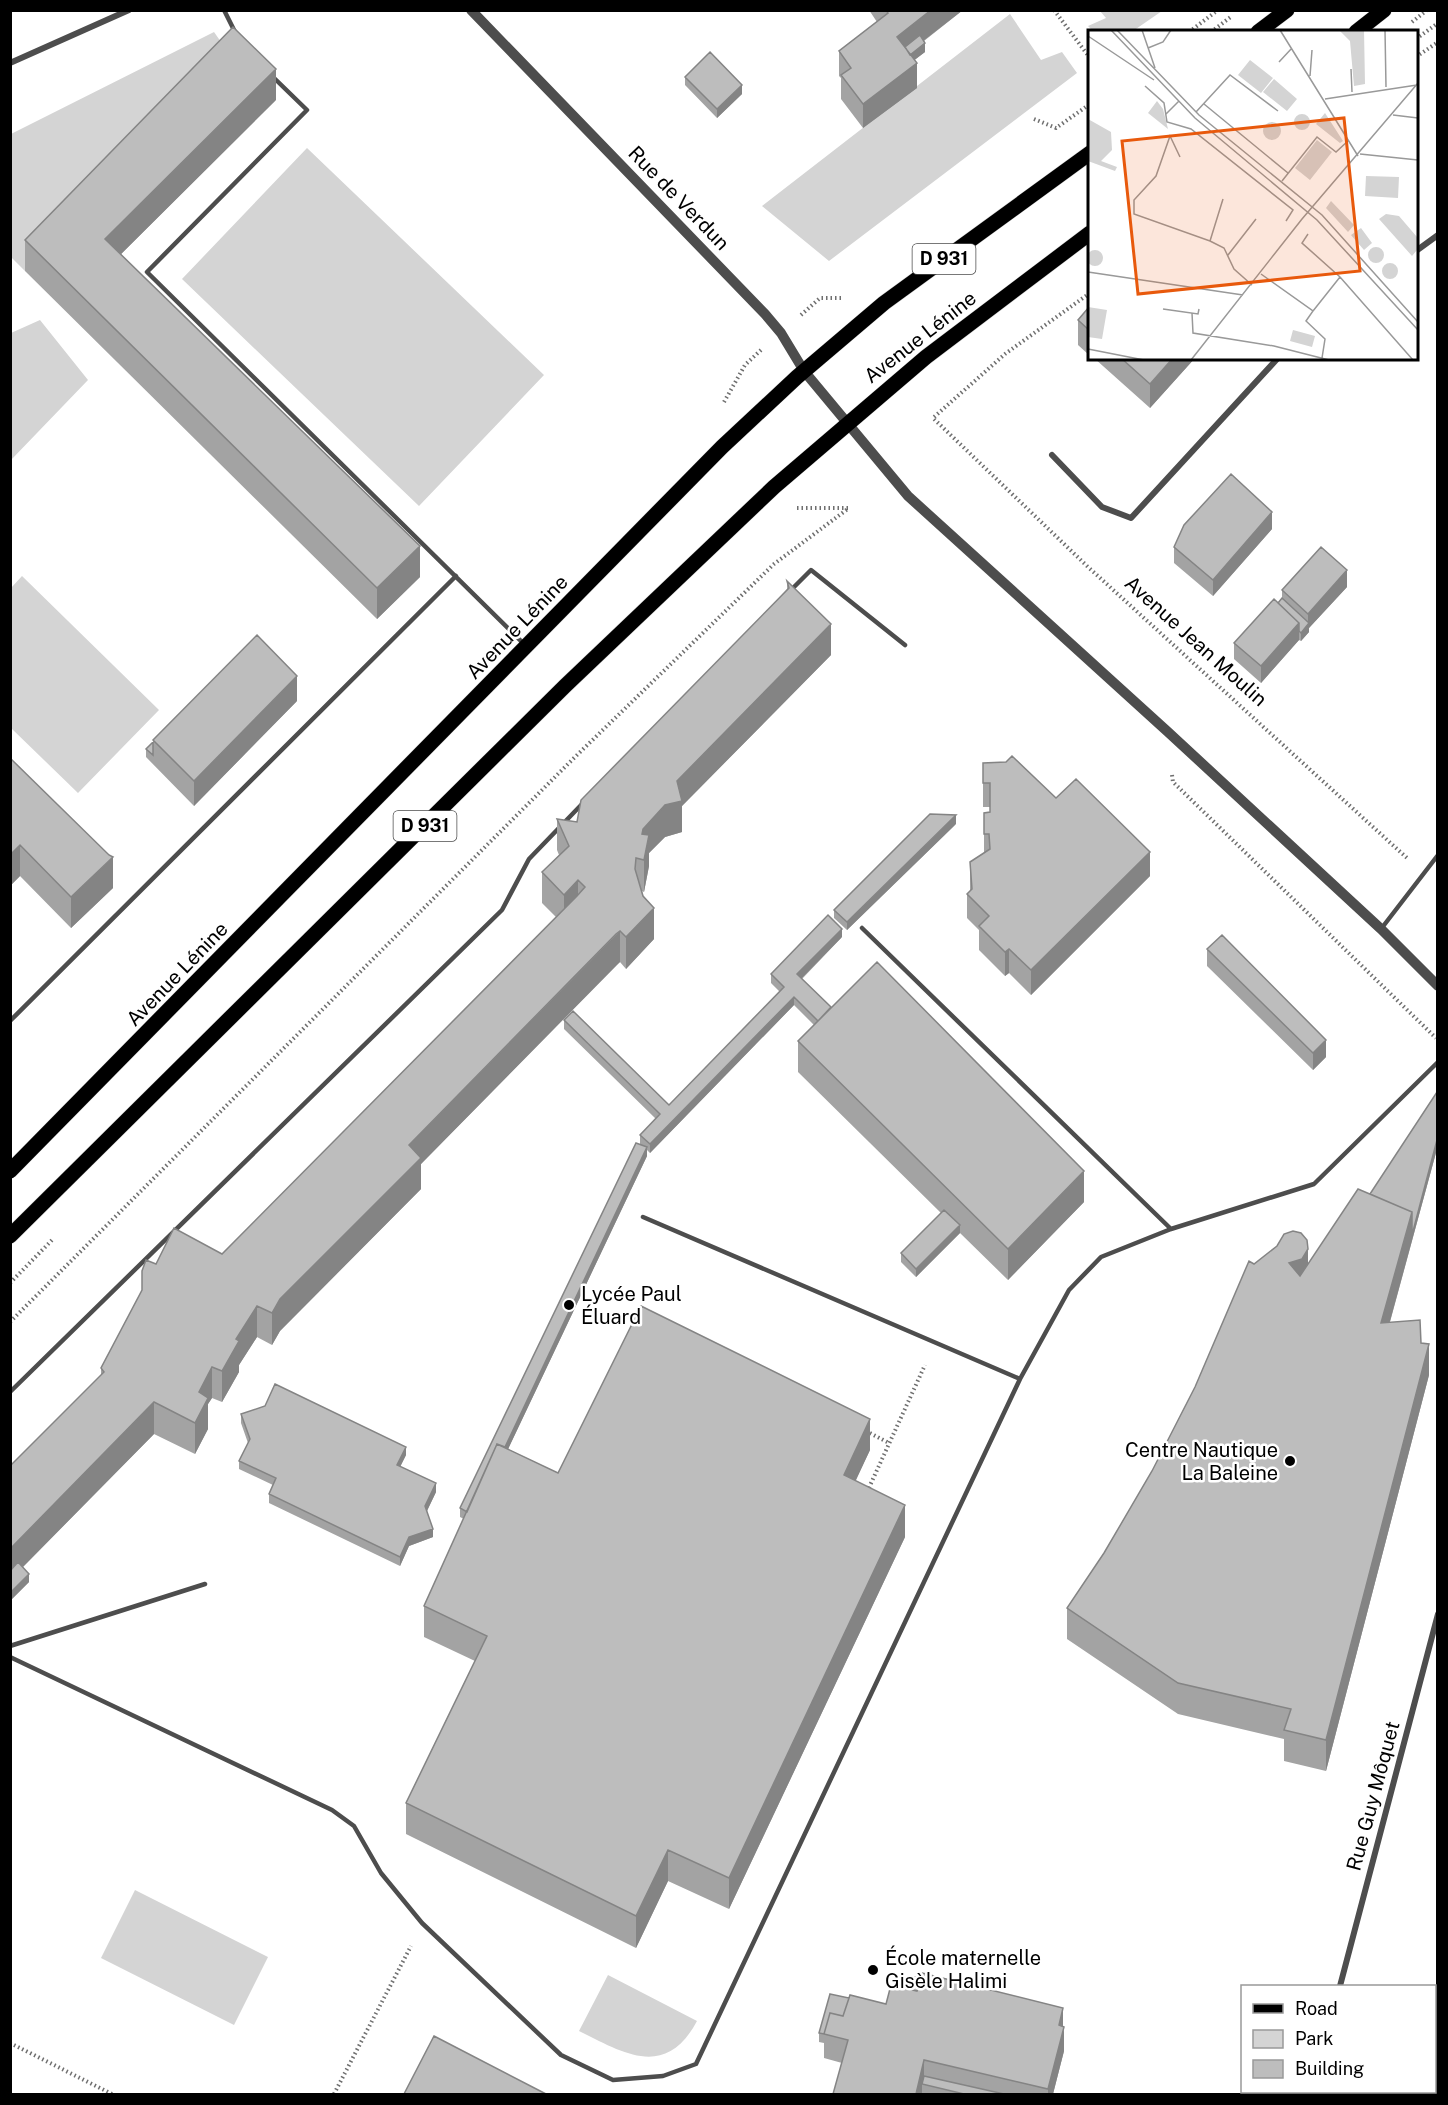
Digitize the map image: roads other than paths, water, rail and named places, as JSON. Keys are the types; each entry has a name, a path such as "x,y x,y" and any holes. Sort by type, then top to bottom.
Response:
{"main road":[{"path":"1261,30 1287,10"},
{"path":"1359,30 1384,10"},
{"name":"Avenue Lénine","path":"10,1172 722,447 804,371 884,303 1088,154"},
{"name":"Avenue Lénine","path":"10,1236 565,686 748,512 846,423 926,357 1088,234"}],"street":[{"path":"10,63 129,10"},
{"name":"Rue de Verdun","path":"471,10 765,314 781,333 804,371 846,423"},
{"path":"1418,249 1437,235"},
{"path":"1052,454 1102,507 1131,518 1276,360"},
{"path":"846,423 908,496 1381,929 1437,986"},
{"name":"Rue Guy Môquet","path":"1340,1985 1437,1614"}],"lane":[{"path":"224,10 239,39"},
{"path":"268,72 307,110 147,272 526,646"},
{"path":"786,596 811,570 905,645"},
{"path":"10,1021 456,576"},
{"path":"10,1392 502,910 529,859 587,799"},
{"path":"1381,929 1437,855"},
{"path":"862,928 1171,1229"},
{"path":"10,1657 332,1810 354,1826 381,1874 422,1923 561,2055 613,2080 663,2076 696,2064 1020,1378 1069,1290 1101,1257 1171,1229 1314,1184 1437,1062"},
{"path":"643,1217 1020,1378"},
{"path":"10,1646 206,1584"}],"place":[{"name":"Lycée Paul Éluard","path":"569,1305"},
{"name":"Centre Nautique La Baleine","path":"1290,1461"},
{"name":"École maternelle Gisèle Halimi","path":"873,1970"}]}
